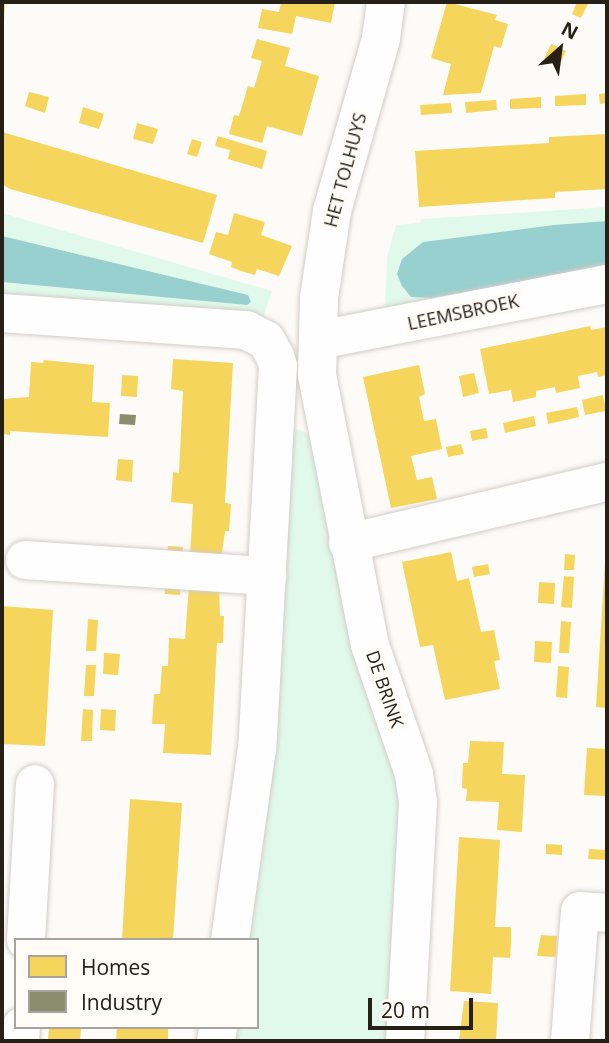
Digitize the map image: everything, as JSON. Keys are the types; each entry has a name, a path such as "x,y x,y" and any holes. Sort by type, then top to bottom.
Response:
{"street":[{"name":"HET TOLHUYS","path":"319,340 319,298 332,211 381,39 387,2"},
{"name":"LEEMSBROEK","path":"319,340 607,284"},
{"path":"2,313 246,330 259,335 272,348 278,366 257,748 230,938"},
{"name":"DE BRINK","path":"319,340 317,375 321,405 348,543 370,645 414,774 418,803 405,1041"},
{"path":"348,543 607,482"},
{"path":"25,560 267,576"},
{"path":"26,938 35,784"},
{"path":"570,1041 580,911 607,913"}],"green space":[{"path":"607,207 607,221 423,242 411,297 453,297 389,312 385,307 387,257 396,225 420,223 421,219"},
{"path":"2,213 272,291 262,321 2,305 2,282 247,305 247,295 2,236"},
{"path":"299,429 312,436 401,784 390,1041 229,1041 231,1029 259,1029 259,938 243,938 292,433"}],"water":[{"path":"607,221 607,268 432,298 411,297 397,274 402,259 423,242"},
{"path":"2,236 248,295 251,302 247,305 2,282"}],"building: Homes":[{"path":"2,2 5,2 4,22 2,22"},
{"path":"281,2 335,2 331,23 296,16 292,34 258,28 262,9 279,12"},
{"path":"447,2 497,15 495,20 508,24 501,48 494,46 481,93 443,95 451,64 431,58"},
{"path":"577,2 589,2 581,18 572,14"},
{"path":"257,39 290,48 285,66 319,76 302,136 267,126 262,143 229,134 234,115 239,116 248,86 254,88 262,61 251,58"},
{"path":"551,44 566,51 559,66 544,59"},
{"path":"29,92 49,97 45,113 25,106"},
{"path":"607,93 607,103 600,104 599,94"},
{"path":"586,94 586,105 555,106 555,96"},
{"path":"541,97 541,108 510,109 510,99"},
{"path":"496,100 497,110 466,113 465,102"},
{"path":"451,103 452,113 421,115 420,105"},
{"path":"83,107 104,114 99,129 79,123"},
{"path":"137,123 158,129 153,144 133,139"},
{"path":"2,132 217,195 203,243 10,189 2,184"},
{"path":"607,134 607,189 555,192 555,198 419,207 415,151 549,143 549,137"},
{"path":"218,136 267,151 262,169 228,159 230,150 215,146"},
{"path":"192,139 202,142 197,157 187,154"},
{"path":"234,213 265,222 261,235 292,246 279,276 257,269 255,275 241,271 231,267 232,262 209,254 216,232 228,235"},
{"path":"590,326 591,330 607,327 607,375 598,377 597,372 578,376 580,388 556,393 555,387 536,391 536,397 513,402 511,390 489,394 480,349"},
{"path":"173,359 233,363 225,503 231,504 229,531 225,531 221,560 190,558 193,504 171,502 173,472 179,473 183,391 171,389"},
{"path":"44,360 94,365 92,402 110,403 108,437 10,431 10,435 2,434 2,399 29,397 31,362 43,363"},
{"path":"419,365 425,394 419,397 424,421 436,419 442,449 411,456 417,480 432,477 437,499 391,508 363,377"},
{"path":"474,373 479,393 463,397 459,376"},
{"path":"122,375 138,376 137,397 121,396"},
{"path":"603,395 606,411 585,415 582,400"},
{"path":"577,407 579,417 548,424 546,413"},
{"path":"534,416 536,426 505,433 503,423"},
{"path":"486,428 488,438 472,441 470,431"},
{"path":"461,444 464,454 448,457 446,447"},
{"path":"118,459 133,460 132,482 116,480"},
{"path":"168,546 183,547 182,558 167,557"},
{"path":"451,552 457,581 469,578 481,632 494,630 500,660 494,661 500,689 445,700 433,645 420,647 402,562"},
{"path":"565,554 575,555 574,570 564,570"},
{"path":"607,563 607,708 596,707"},
{"path":"488,564 490,574 474,577 472,567"},
{"path":"564,576 574,577 572,608 561,607"},
{"path":"539,582 555,583 554,604 538,603"},
{"path":"165,584 181,584 180,595 165,594"},
{"path":"189,585 219,587 220,616 224,616 223,643 217,643 211,755 163,753 165,724 152,724 154,694 160,694 162,666 168,666 169,638 185,639"},
{"path":"2,606 53,610 45,746 2,744"},
{"path":"88,619 98,620 96,651 86,651"},
{"path":"561,621 571,622 569,653 559,653"},
{"path":"535,641 552,642 551,663 534,662"},
{"path":"104,653 120,654 118,675 103,674"},
{"path":"86,665 96,665 94,696 84,696"},
{"path":"558,666 569,667 567,698 556,697"},
{"path":"83,709 93,710 92,741 81,741"},
{"path":"101,709 116,710 115,731 100,730"},
{"path":"470,741 504,742 502,774 525,775 522,832 497,830 499,802 466,801 467,789 462,788 463,763 468,763"},
{"path":"587,748 607,749 607,796 584,795"},
{"path":"130,799 182,803 173,938 122,938"},
{"path":"459,837 500,840 495,927 511,927 511,943 510,958 493,957 491,994 450,991"},
{"path":"546,844 562,845 562,855 546,854"},
{"path":"589,849 607,850 607,860 588,859"},
{"path":"541,935 557,936 556,957 537,956"},
{"path":"464,1001 498,1003 496,1041 459,1041"},
{"path":"49,1029 81,1029 80,1041 48,1041"},
{"path":"117,1029 168,1029 168,1041 116,1041"}],"building: Industry":[{"path":"120,414 136,415 135,425 119,424"}]}
